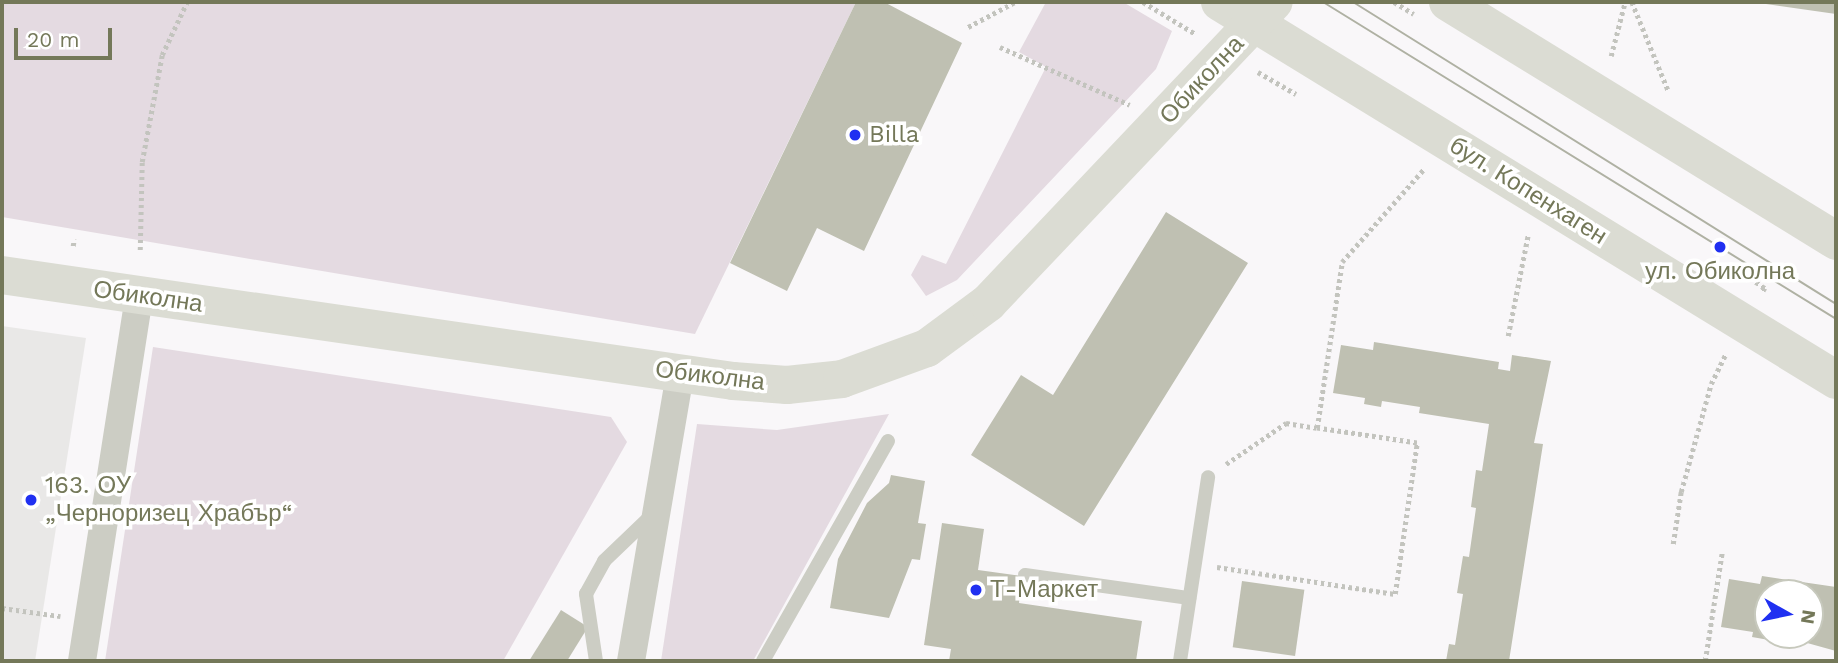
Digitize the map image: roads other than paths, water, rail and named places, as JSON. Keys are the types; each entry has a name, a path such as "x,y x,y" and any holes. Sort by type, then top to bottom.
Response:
{"street":[{"name":"бул. Копенхаген","path":"1220,2 1264,12 1836,380"},
{"path":"1448,2 1836,241"},
{"name":"Обиколна","path":"2,275 680,373 801,384 842,379 927,348 988,303 1264,12"},
{"path":"82,661 139,296"},
{"path":"631,661 654,513 680,373"}],"lane":[{"path":"763,661 888,441"},
{"path":"1180,661 1208,477"},
{"path":"596,661 586,594 604,561 654,513"},
{"path":"1025,575 1189,598"}],"tram line":[{"path":"1323,2 1836,319"},
{"path":"1353,2 1836,304"}],"place":[{"name":"Billa","path":"855,135"},
{"name":"ул. Обиколна","path":"1720,247"},
{"name":"163. ОУ „Черноризец Храбър“","path":"31,500"},
{"name":"Т-Маркет","path":"976,590"}]}
